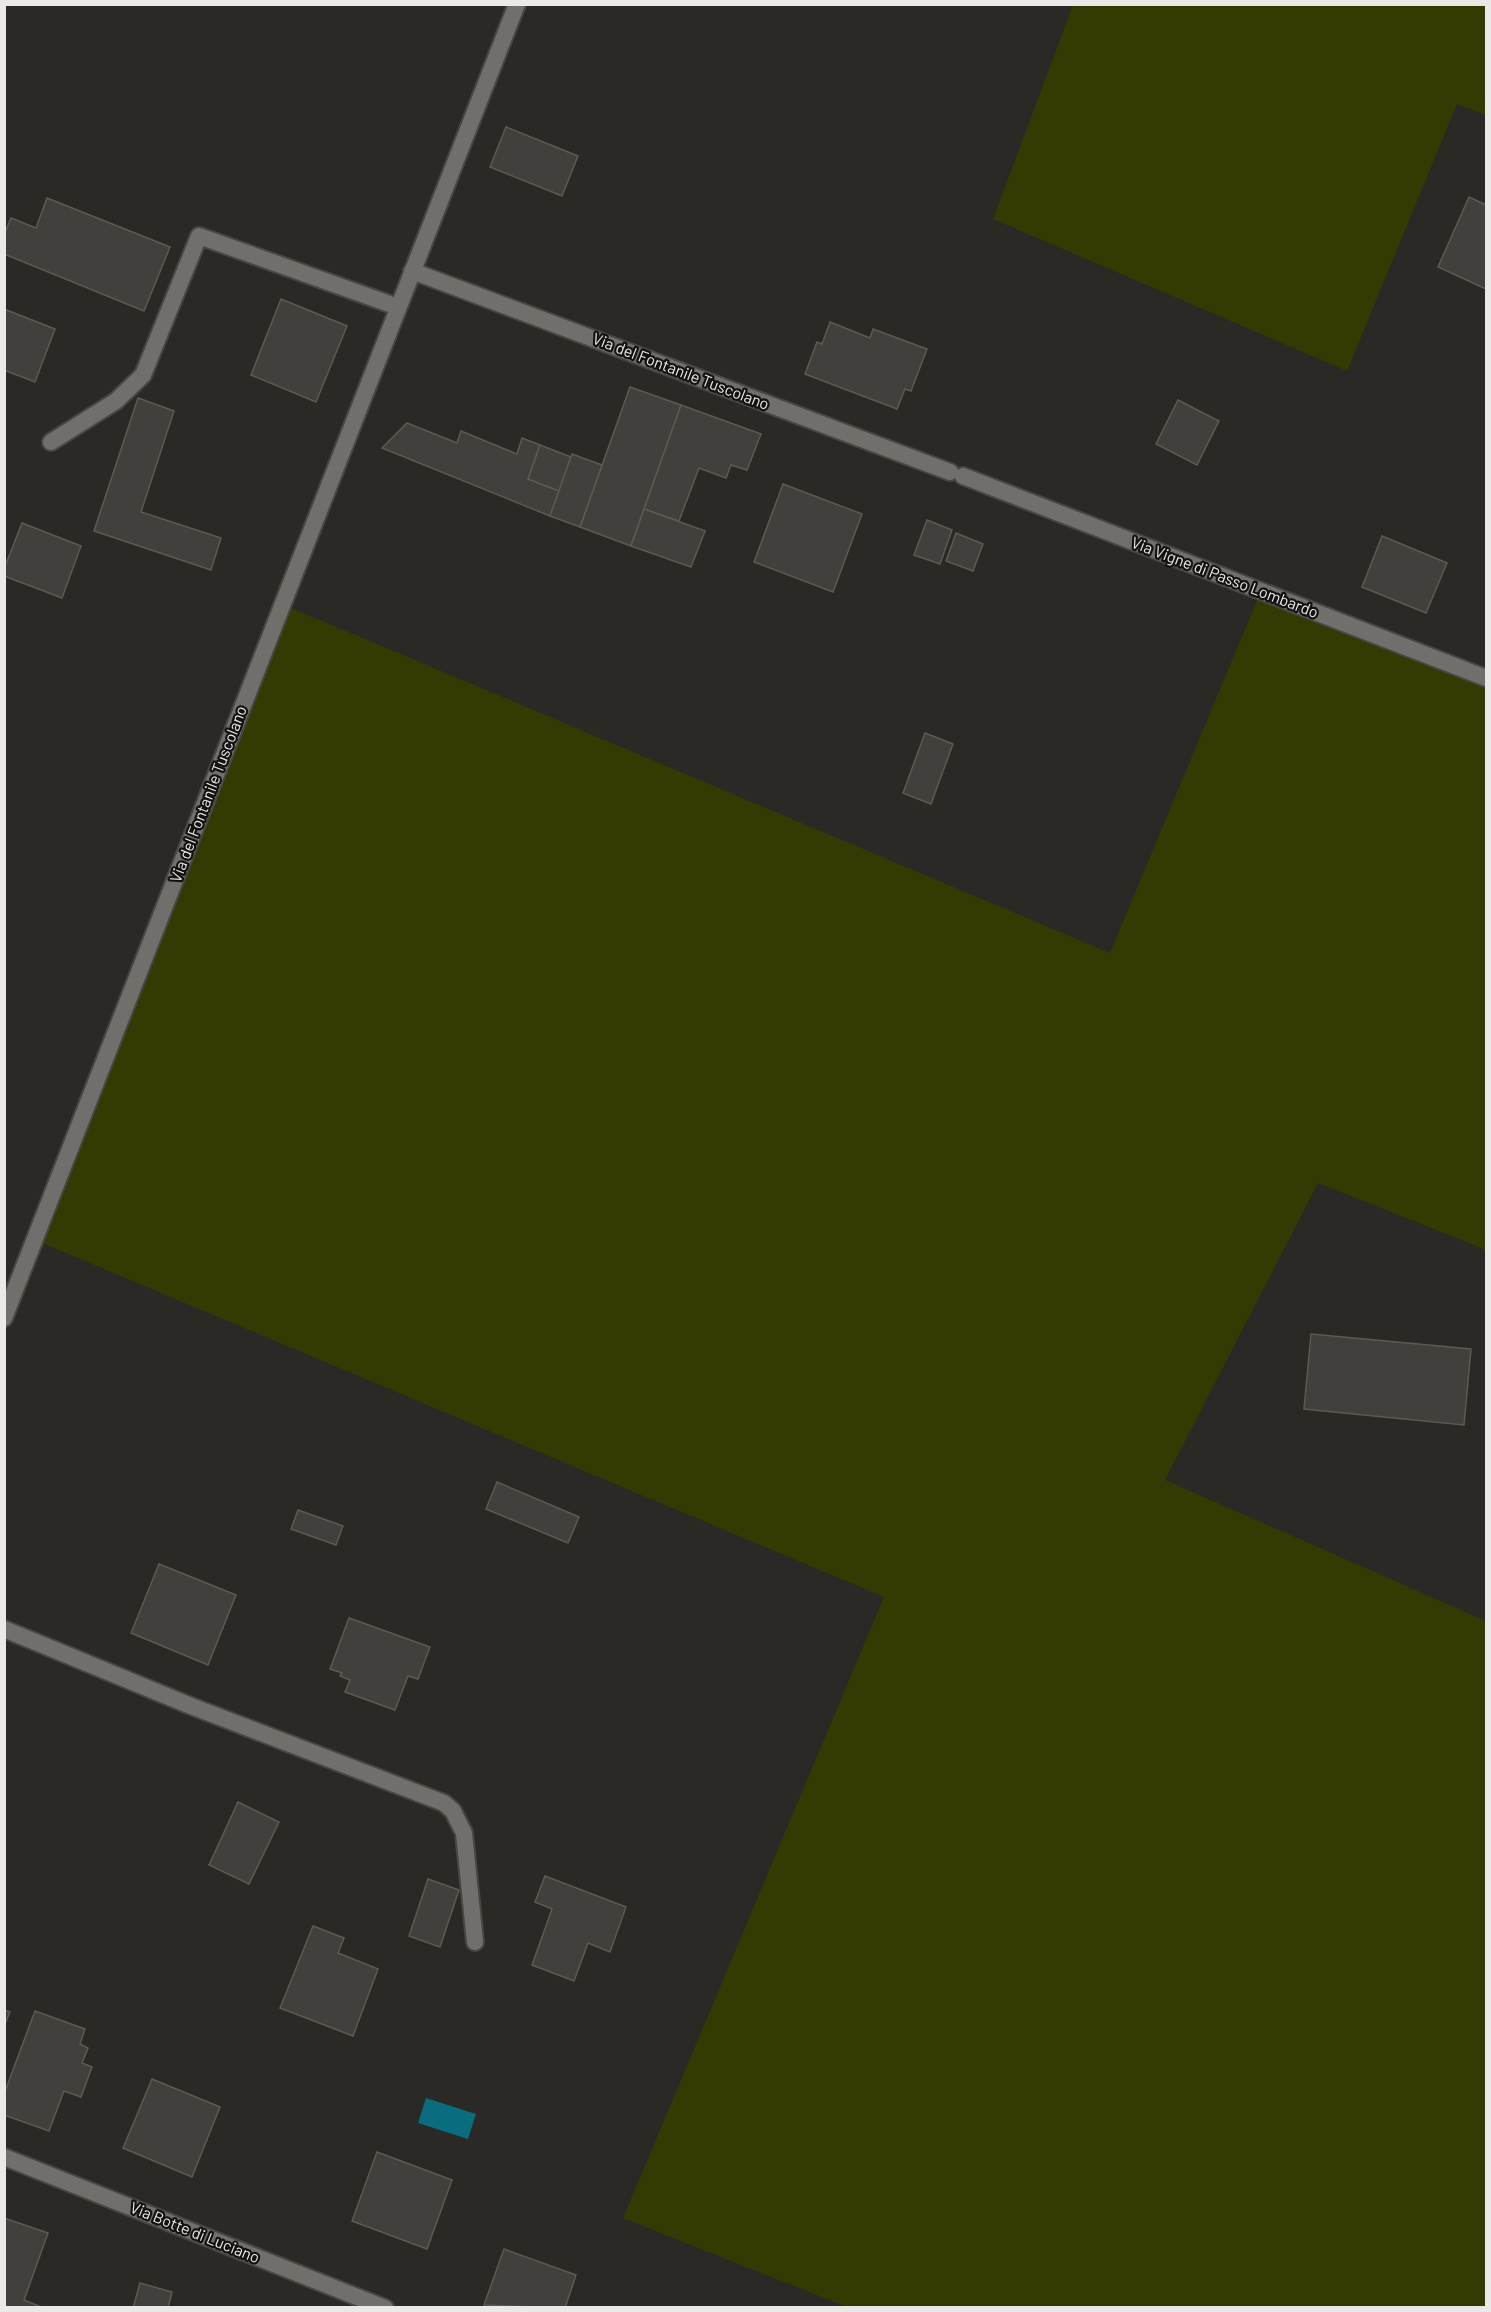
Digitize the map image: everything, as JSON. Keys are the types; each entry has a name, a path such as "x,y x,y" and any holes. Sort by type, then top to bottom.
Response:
{"street":[{"name":"Via del Fontanile Tuscolano","path":"4,1318 517,4"},
{"path":"51,442 116,401 143,375 199,236 398,307"},
{"name":"Via del Fontanile Tuscolano","path":"412,271 957,474"},
{"name":"Via Vigne di Passo Lombardo","path":"957,474 1486,678"},
{"path":"4,1629 191,1706 444,1803 453,1810 464,1833 475,1942"},
{"name":"Via Botte di Luciano","path":"4,2157 385,2307"}],"green space":[{"path":"1073,5 1486,5 1486,115 1457,104 1347,371 993,219"},
{"path":"1261,591 1486,678 1486,1250 1318,1183 1165,1480 1486,1621 1486,2307 847,2307 623,2218 884,1597 35,1240 282,604 1110,953"}],"water":[{"path":"426,2098 476,2114 468,2139 418,2123"}],"building":[{"path":"506,127 578,156 562,196 490,167"},
{"path":"1469,197 1486,205 1486,289 1438,267"},
{"path":"47,198 170,247 144,311 4,254 4,235 11,218 36,228"},
{"path":"281,299 347,326 316,402 251,375"},
{"path":"4,309 55,329 35,382 4,370"},
{"path":"830,322 870,338 873,329 927,349 911,391 905,389 897,409 805,374 817,342 822,344"},
{"path":"630,387 681,405 631,546 580,527"},
{"path":"138,398 174,411 141,512 221,538 211,570 94,531"},
{"path":"1178,400 1219,421 1197,465 1156,444"},
{"path":"681,405 761,434 747,470 731,465 726,478 699,468 679,521 644,509"},
{"path":"407,423 457,443 461,431 517,454 522,438 540,445 528,479 559,491 550,516 382,448"},
{"path":"540,445 571,457 559,491 528,479"},
{"path":"572,454 602,465 580,527 550,516"},
{"path":"783,484 862,514 833,592 754,562"},
{"path":"644,509 705,531 691,567 631,546"},
{"path":"927,520 952,530 940,564 914,555"},
{"path":"22,523 81,546 62,598 4,576 4,569"},
{"path":"956,533 983,544 973,571 946,561"},
{"path":"1382,536 1447,563 1426,613 1362,587"},
{"path":"925,733 953,744 931,804 903,793"},
{"path":"1311,1334 1471,1349 1464,1425 1304,1409"},
{"path":"497,1482 579,1517 568,1543 486,1509"},
{"path":"298,1510 343,1526 336,1545 291,1529"},
{"path":"159,1564 236,1595 208,1665 131,1633"},
{"path":"349,1618 430,1647 418,1679 408,1676 395,1710 345,1692 350,1680 340,1676 342,1673 330,1669"},
{"path":"238,1802 279,1822 249,1884 209,1865"},
{"path":"545,1876 626,1907 610,1952 588,1943 574,1981 532,1965 552,1909 535,1902"},
{"path":"428,1879 459,1890 440,1947 409,1936"},
{"path":"313,1926 344,1938 338,1953 378,1969 353,2036 280,2008"},
{"path":"4,2010 10,2012 4,2026"},
{"path":"35,2011 85,2029 80,2044 88,2048 82,2063 92,2067 81,2097 64,2091 49,2131 4,2115 4,2094"},
{"path":"152,2079 220,2107 192,2177 123,2148"},
{"path":"377,2152 452,2180 427,2249 352,2221"},
{"path":"4,2218 48,2233 24,2300 44,2308 4,2308"},
{"path":"504,2249 576,2275 565,2308 484,2305"},
{"path":"140,2283 172,2292 168,2308 133,2308"}]}
